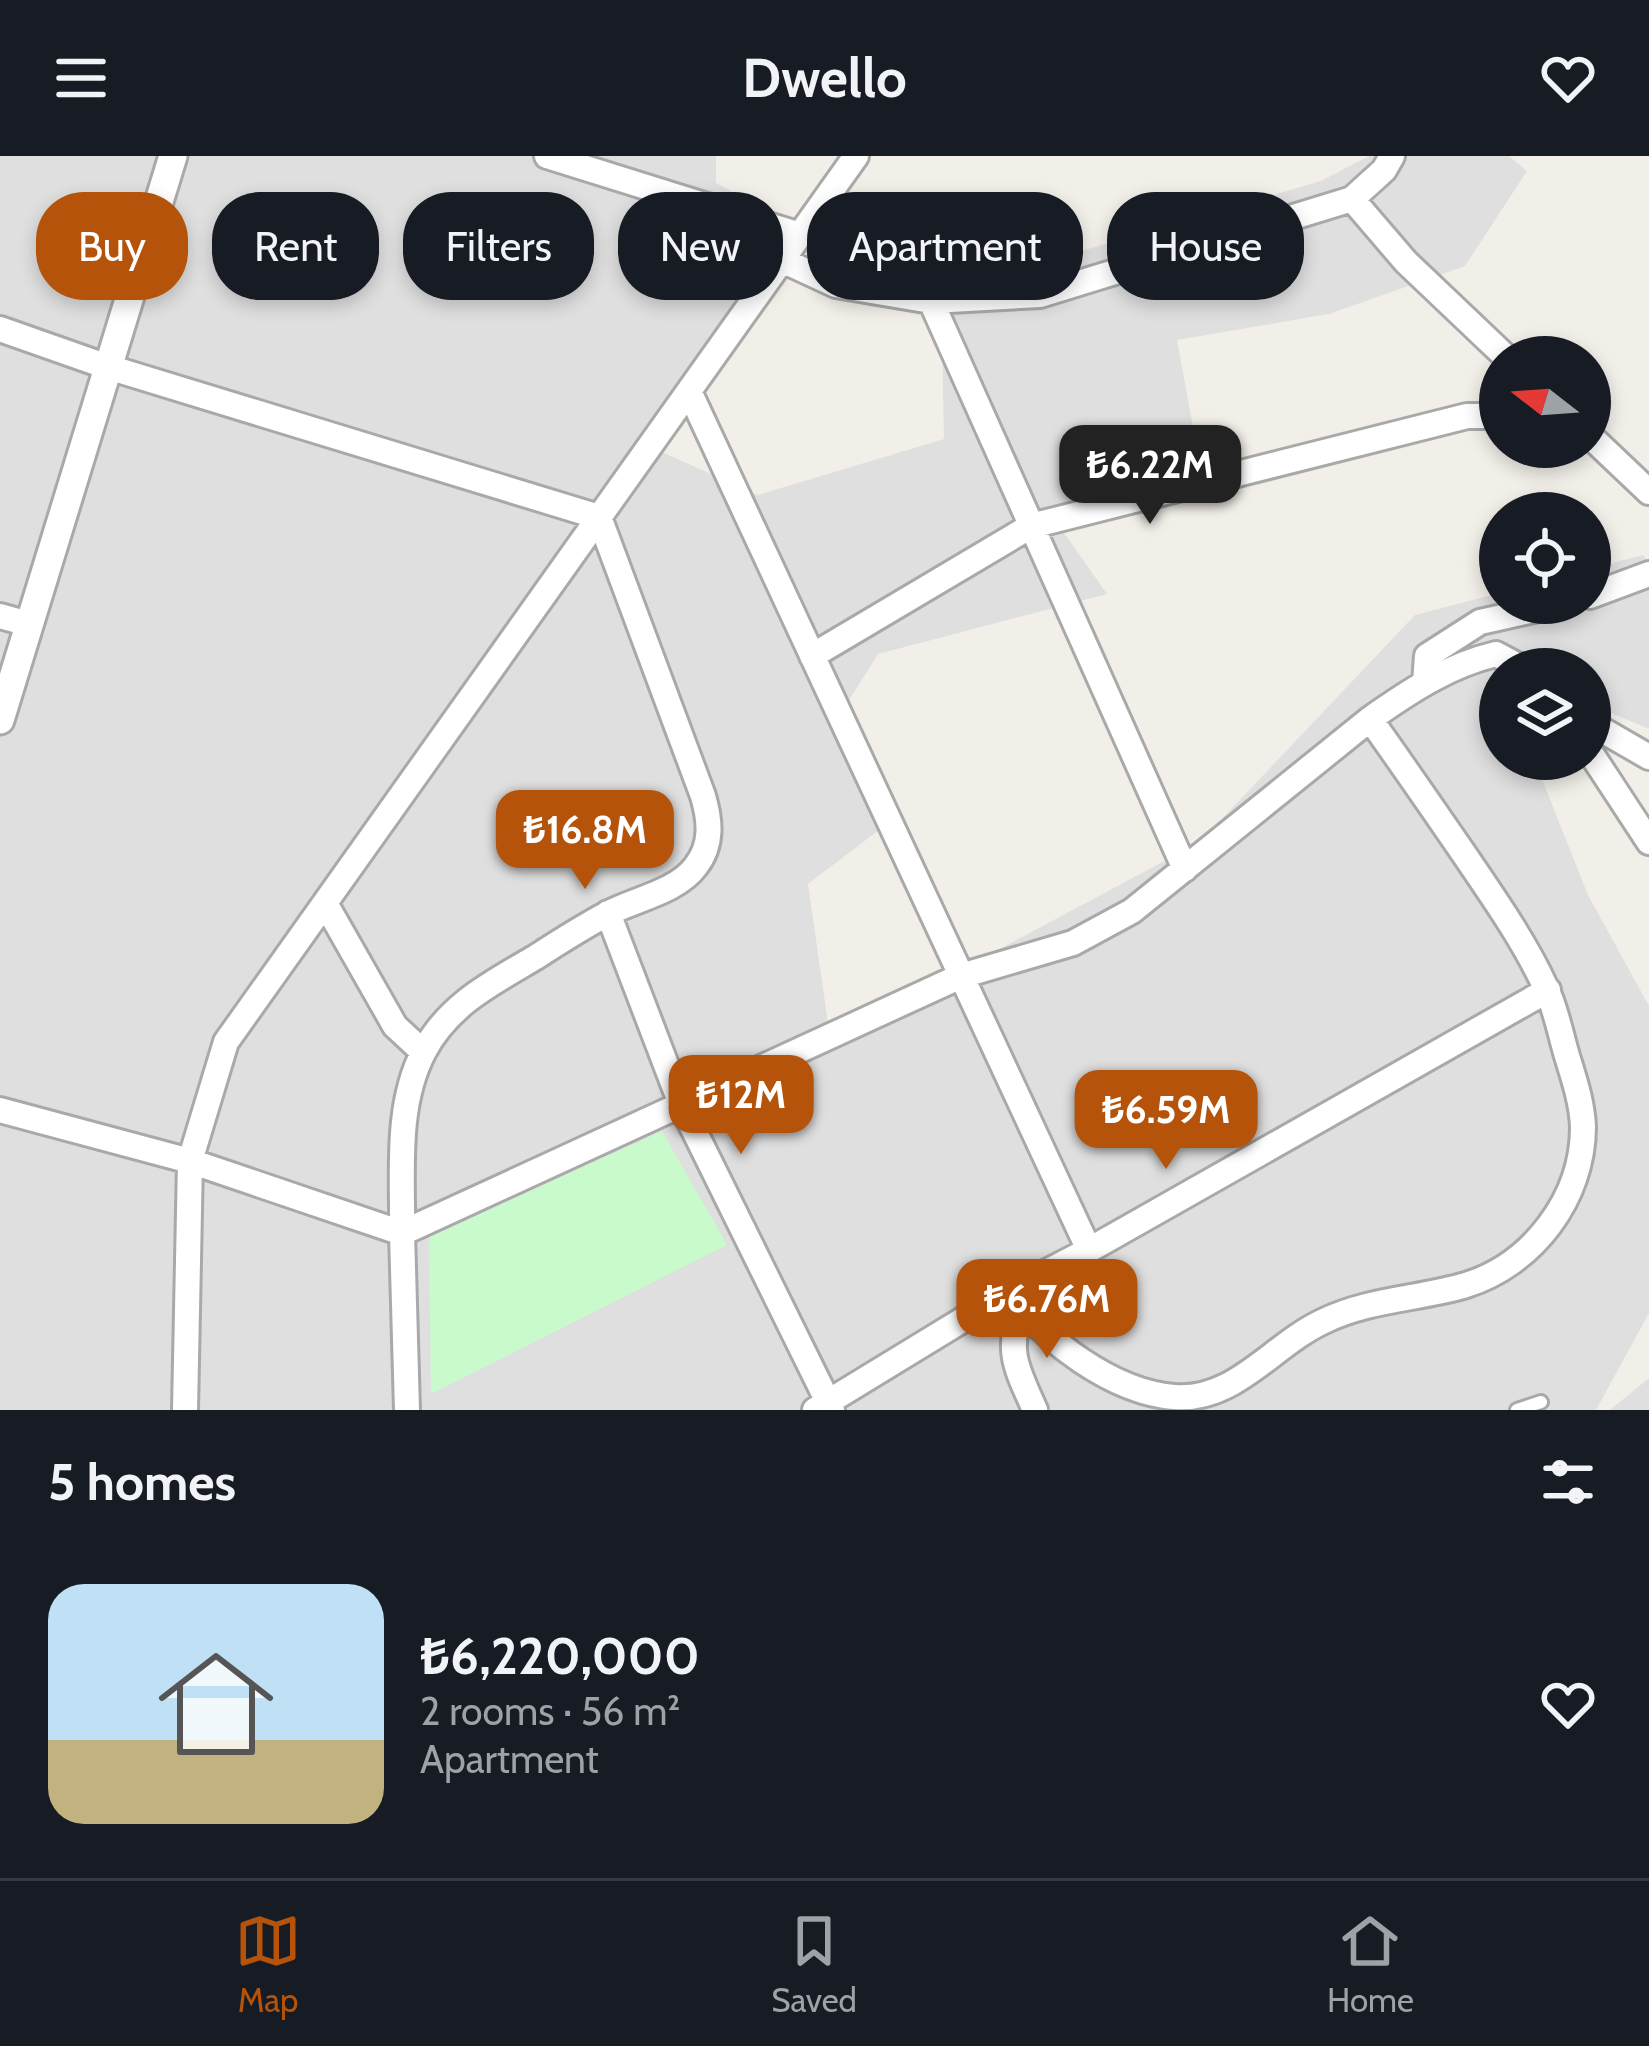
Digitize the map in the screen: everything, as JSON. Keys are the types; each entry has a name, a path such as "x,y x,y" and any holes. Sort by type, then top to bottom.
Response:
{"street":[{"path":"0,720 173,156"},
{"path":"548,156 800,235"},
{"path":"783,259 856,156"},
{"path":"783,260 836,285 931,301 1040,296 1352,199 1384,170 1392,156"},
{"path":"1352,199 1406,262 1484,336"},
{"path":"185,1410 190,1162 226,1042 754,300"},
{"path":"931,301 1185,869"},
{"path":"0,329 108,367 599,517"},
{"path":"689,392 1089,1250"},
{"path":"812,656 1031,526 1479,416"},
{"path":"1611,456 1649,492"},
{"path":"407,1410 404,1112 423,1052 468,997 608,913 680,881 696,866 708,844 710,820 599,517"},
{"path":"1611,588 1649,574"},
{"path":"0,616 29,625"},
{"path":"1425,683 1427,656 1479,623"},
{"path":"0,1110 190,1162 403,1233 961,976 1073,943 1132,911 1370,719 1425,683 1479,658"},
{"path":"1016,1301 1045,1335 1136,1389 1175,1397 1212,1393 1243,1378 1296,1336 1327,1319 1492,1274 1525,1252 1568,1196 1583,1130 1581,1101 1548,991 1516,930 1370,719"},
{"path":"1611,735 1649,758"},
{"path":"1608,780 1649,842"},
{"path":"325,903 395,1027 423,1052"},
{"path":"608,913 681,1104 826,1408 1016,1301 1089,1250 1548,991"},
{"path":"1016,1301 1015,1364 1035,1410"}],"lane":[{"path":"1517,1410 1541,1402"}],"shaded area":[{"path":"0,156 716,156 716,183 733,192 618,192 618,300 735,300 644,444 758,495 944,439 941,300 1083,300 1083,251 1107,244 1107,300 1304,300 1304,192 1283,192 1321,181 1369,156 1509,156 1527,171 1465,266 1329,314 1177,340 1204,486 1057,523 1107,594 878,654 848,702 892,820 808,884 831,1044 1200,842 1415,615 1479,598 1479,624 1611,624 1611,563 1643,555 1649,562 1649,729 1611,713 1611,648 1479,648 1479,780 1542,780 1588,895 1649,1006 1649,1313 1596,1410 0,1410"},
{"path":"1649,1378 1649,1410 1610,1410"}],"green space":[{"path":"662,1131 727,1245 431,1394 429,1237"}]}
